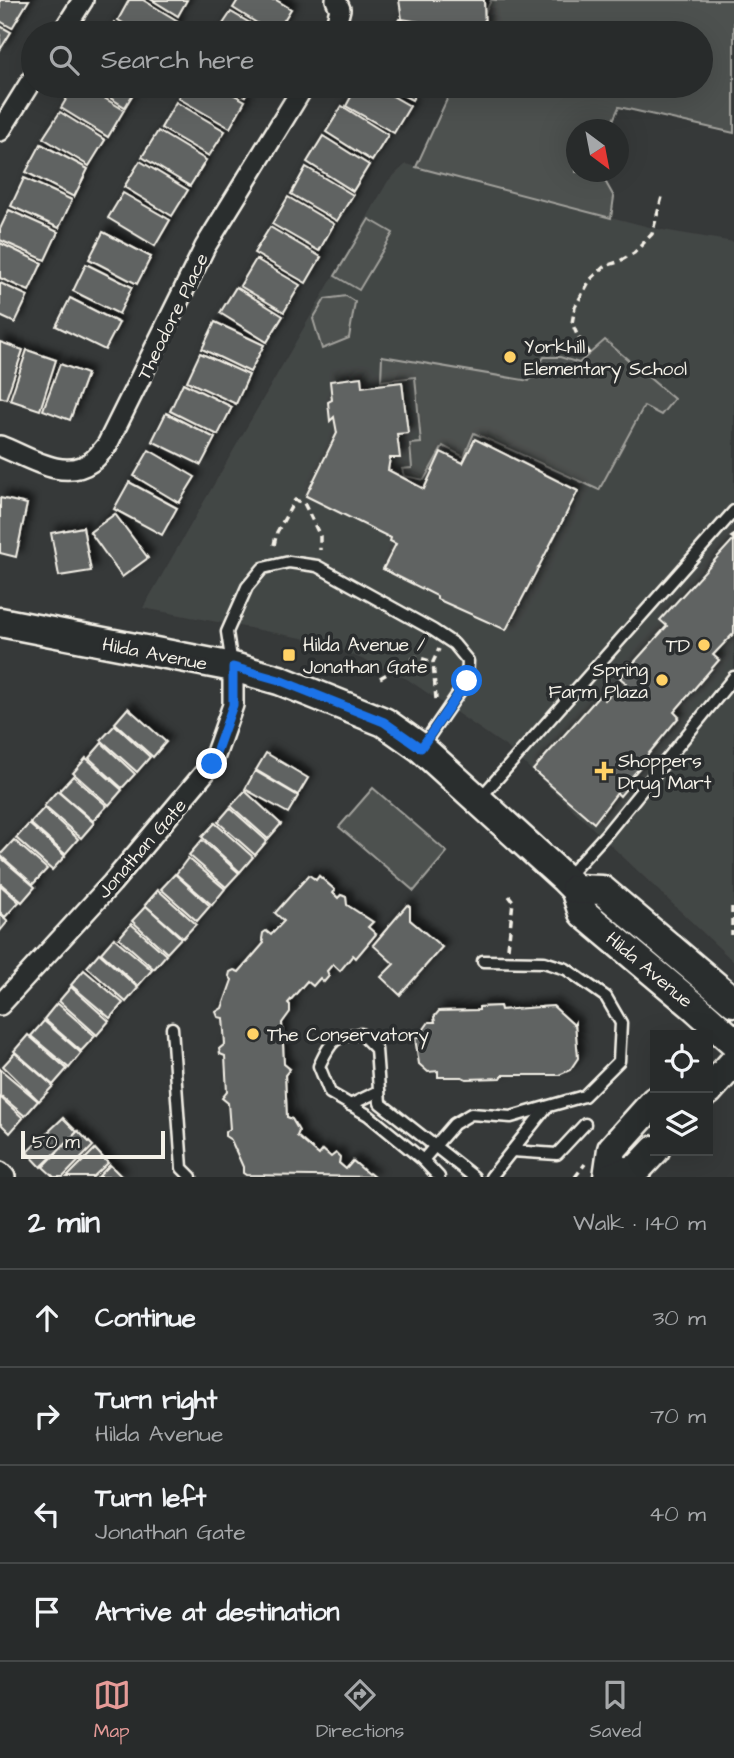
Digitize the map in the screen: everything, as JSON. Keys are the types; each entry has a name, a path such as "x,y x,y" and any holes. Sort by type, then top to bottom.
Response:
{"street":[{"path":"70,21 83,0"},
{"path":"336,0 340,9 337,21"},
{"path":"0,131 21,97"},
{"name":"Theodore Place","path":"0,446 46,466 72,470 91,462 107,446 205,247 297,98"},
{"name":"Hilda Avenue","path":"0,622 233,667 279,680 384,722 421,748 570,884 583,913 723,1030"},
{"name":"Jonathan Gate","path":"0,1005 112,883 212,764 233,705 233,667"},
{"name":"Hilda Avenue","path":"570,884 602,890 734,1002"},
{"path":"713,1085 734,1062"},
{"path":"650,1107 612,1149 610,1177 638,1168 650,1155"},
{"path":"0,1172 5,1177"}],"lane":[{"path":"478,800 734,511"},
{"path":"233,667 227,632 247,587 263,568 289,562 317,566 444,637 454,644 468,662 467,681 421,748"},
{"path":"570,884 607,833 734,677"},
{"path":"423,1160 454,1124 471,1114 511,1117 584,1096 619,1061 621,1023 606,997 566,969 544,962 483,961"},
{"path":"172,1028 181,1168 191,1177"},
{"path":"439,1177 423,1160 368,1115 330,1093 319,1066 330,1045 342,1035 361,1034 376,1049 380,1103 474,1177"},
{"path":"350,1105 379,1091"},
{"path":"491,1177 546,1108"},
{"path":"512,1151 557,1154 585,1124"}],"path":[{"path":"589,354 572,323 575,307 590,280 605,265 634,254 652,233 662,197"},
{"path":"274,545 277,532 295,500 304,503 320,536 320,550"},
{"path":"433,703 437,697 433,662 444,637"},
{"path":"380,678 416,657 433,662"},
{"path":"507,961 513,901 509,896"},
{"path":"732,907 732,935"}],"shaded area":[{"path":"491,0 734,0 734,133 619,107 614,119 566,119 566,182 606,182 614,197 611,218 416,167 448,98 713,98 713,21 481,21"},
{"name":"Yorkhill Elementary School","path":"406,164 657,229 734,242 734,962 508,748 407,679 323,642 143,608 388,181"},
{"path":"369,219 393,233 359,290 335,276"},
{"path":"346,296 355,302 349,338 322,349 313,319 325,299"},
{"path":"605,340 674,399 661,415 644,406 599,490 474,433 464,457 443,446 424,480 404,476 402,469 412,468 410,444 421,443 415,377 381,381 382,356 529,381 544,357 560,357 579,363"},
{"path":"373,788 447,852 414,891 339,827"}],"building":[{"path":"0,0 29,0 12,28 0,21"},
{"path":"129,0 143,0 178,21 120,21"},
{"path":"152,0 187,0 178,16"},
{"path":"238,0 276,0 291,9 284,21 254,21 233,8"},
{"path":"399,0 484,0 485,21 402,19"},
{"path":"231,12 246,21 225,21"},
{"path":"0,26 11,32 0,50"},
{"path":"67,98 104,98 124,110 108,137 61,108"},
{"path":"110,98 131,98 125,107"},
{"path":"178,98 240,98 245,101 230,128"},
{"path":"350,98 396,98 410,106 394,133 346,106"},
{"path":"176,102 225,131 209,156 161,128"},
{"path":"342,106 388,135 372,161 326,132"},
{"path":"60,112 105,140 89,166 43,138"},
{"path":"158,131 206,160 190,186 142,157"},
{"path":"323,136 369,165 353,191 307,162"},
{"path":"41,144 88,169 74,197 26,172"},
{"path":"140,161 188,190 172,216 124,187"},
{"path":"306,167 353,195 337,221 291,194"},
{"path":"24,178 72,200 59,228 11,206"},
{"path":"123,193 170,220 155,246 108,218"},
{"path":"288,197 334,224 319,251 272,224"},
{"path":"9,210 58,232 45,260 0,240 0,229"},
{"path":"270,227 321,257 306,283 254,253"},
{"path":"103,232 151,257 137,284 89,259"},
{"path":"0,243 42,263 29,291 0,278"},
{"path":"256,259 300,285 284,312 240,286"},
{"path":"86,264 132,287 119,314 73,291"},
{"path":"0,283 28,296 15,323 0,316"},
{"path":"236,287 283,316 267,342 220,313"},
{"path":"70,298 119,323 105,350 56,326"},
{"path":"215,322 264,345 250,372 202,349"},
{"path":"0,342 23,350 6,399 0,397"},
{"path":"27,350 56,360 40,410 10,400"},
{"path":"200,353 249,375 236,404 187,381"},
{"path":"60,364 87,374 70,420 43,410"},
{"path":"361,377 362,387 402,382 408,433 397,434 400,458 390,458 388,470 424,489 441,452 463,463 475,439 578,491 506,630 437,599 437,596 383,569 396,544 390,541 391,538 306,496 337,433 334,417 330,421 330,381"},
{"path":"183,383 232,407 218,435 170,411"},
{"path":"166,413 215,438 201,465 152,441"},
{"path":"149,450 195,477 179,503 134,476"},
{"path":"129,482 177,508 162,535 114,509"},
{"path":"0,498 27,504 16,557 0,553"},
{"path":"115,514 148,558 122,577 90,532"},
{"path":"83,527 91,571 59,576 51,533"},
{"name":"Spring Farm Plaza","path":"734,539 734,633 713,655 719,660 674,712 679,717 640,764 627,782 630,784 620,796 617,793 594,823 533,770 600,695 605,700 614,690 619,695 626,683 620,678 667,626 660,620"},
{"path":"128,708 166,742 153,757 115,723"},
{"path":"115,725 150,757 137,772 101,740"},
{"path":"102,743 135,774 122,788 89,758"},
{"path":"266,753 308,778 298,795 256,770"},
{"path":"86,758 122,790 109,805 73,773"},
{"path":"255,771 298,796 288,813 245,789"},
{"path":"73,776 107,806 93,821 59,791"},
{"path":"57,791 94,823 81,838 44,806"},
{"path":"245,791 281,824 268,839 231,806"},
{"path":"44,808 78,839 65,854 30,823"},
{"path":"230,808 267,841 255,855 218,822"},
{"path":"215,823 253,857 240,872 202,837"},
{"path":"29,824 65,856 52,870 16,838"},
{"path":"14,840 47,869 33,884 0,855"},
{"path":"202,840 239,873 226,887 189,855"},
{"path":"0,857 35,887 22,902 0,883"},
{"path":"188,858 225,889 212,905 176,874"},
{"path":"175,874 210,906 197,921 161,889"},
{"name":"The Conservatory","path":"309,875 316,880 319,876 335,890 333,893 338,898 341,895 346,897 347,905 373,922 368,927 376,934 356,958 353,955 340,971 333,964 327,971 329,976 324,982 320,978 313,986 307,981 288,1003 290,1012 282,1023 284,1064 290,1069 285,1075 287,1117 292,1119 299,1131 297,1136 319,1155 323,1150 331,1157 336,1153 340,1157 339,1163 346,1169 353,1161 374,1177 246,1175 231,1140 225,1136 225,1132 230,1129 228,1103 222,1098 227,1092 225,1056 220,1054 219,1049 225,1044 223,1018 218,1017 216,1012 222,1008 232,980 230,972 239,972 264,943 263,933 266,931 271,935 284,921 275,913"},
{"path":"0,885 19,902 5,917 0,912"},
{"path":"158,890 196,924 183,938 145,905"},
{"path":"407,905 410,907 410,920 442,947 400,995 381,977 394,964 373,945"},
{"path":"146,906 181,938 167,953 132,921"},
{"path":"0,914 8,921 0,931"},
{"path":"131,924 166,955 154,969 119,938"},
{"path":"114,938 152,970 138,986 101,953"},
{"path":"99,953 138,988 126,1002 87,967"},
{"path":"84,970 123,1003 110,1018 71,985"},
{"path":"71,987 109,1021 97,1035 59,1001"},
{"path":"57,1003 95,1036 81,1051 44,1019"},
{"name":"The Conservatory","path":"500,1006 501,1010 553,1006 574,1025 575,1023 578,1058 570,1070 559,1075 503,1075 501,1078 466,1079 438,1077 438,1071 428,1072 419,1064 415,1038 424,1035 424,1029 429,1022 435,1022 434,1017 439,1011 479,1010 479,1007"},
{"path":"44,1021 81,1053 69,1068 31,1036"},
{"path":"28,1035 67,1069 53,1085 14,1051"},
{"path":"15,1053 53,1086 39,1101 3,1066"},
{"path":"0,1069 38,1101 25,1116 0,1095"},
{"path":"0,1097 23,1118 10,1133 0,1123"},
{"path":"63,1118 77,1132 41,1167 27,1152"},
{"path":"78,1131 93,1146 63,1177 54,1177 43,1167"},
{"path":"95,1149 108,1163 93,1177 67,1177"},
{"path":"110,1165 122,1177 98,1177"}],"place":[{"name":"Yorkhill Elementary School","path":"510,357"},
{"name":"TD","path":"704,645"},
{"name":"Hilda Avenue / Jonathan Gate","path":"289,655"},
{"name":"Spring Farm Plaza","path":"662,680"},
{"name":"Shoppers Drug Mart","path":"604,771"},
{"name":"The Conservatory","path":"253,1034"}],"route":[{"path":"212,764 233,705 233,667 279,680 384,722 421,748 467,681"}]}
